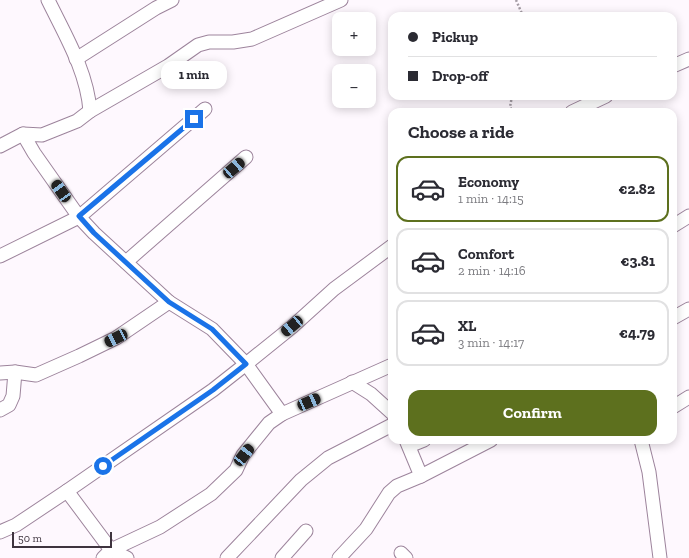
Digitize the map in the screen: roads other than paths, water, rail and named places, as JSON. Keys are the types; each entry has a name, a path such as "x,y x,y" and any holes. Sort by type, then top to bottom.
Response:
{"street":[{"path":"48,0 76,59 89,94 90,111"},
{"path":"76,59 156,8 172,0"},
{"path":"0,146 23,134 42,135 77,121 90,111 168,66 198,45 209,42 233,42 252,39 341,0"},
{"path":"677,64 689,59"},
{"path":"580,108 598,100"},
{"path":"0,256 79,216 206,109"},
{"path":"23,134 34,153 79,216 94,233 169,302 212,329 246,364 282,414"},
{"path":"126,262 246,157"},
{"path":"677,224 689,216"},
{"path":"0,532 16,524 66,491 213,390 292,326 334,289 388,249"},
{"path":"0,373 15,372 36,375 116,338 169,302"},
{"path":"677,316 689,309"},
{"path":"107,554 160,527 211,494 236,470 244,455 269,423 282,414 388,367"},
{"path":"0,410 9,405 13,396 15,372"},
{"path":"352,382 371,394 388,409"},
{"path":"677,404 689,397"},
{"path":"227,558 301,480 312,471 328,458 388,427"},
{"path":"407,444 421,476"},
{"path":"339,558 366,529 393,489 483,444"},
{"path":"641,444 649,472 660,558"},
{"path":"66,491 107,554 127,558"},
{"path":"282,558 306,531"}]}
